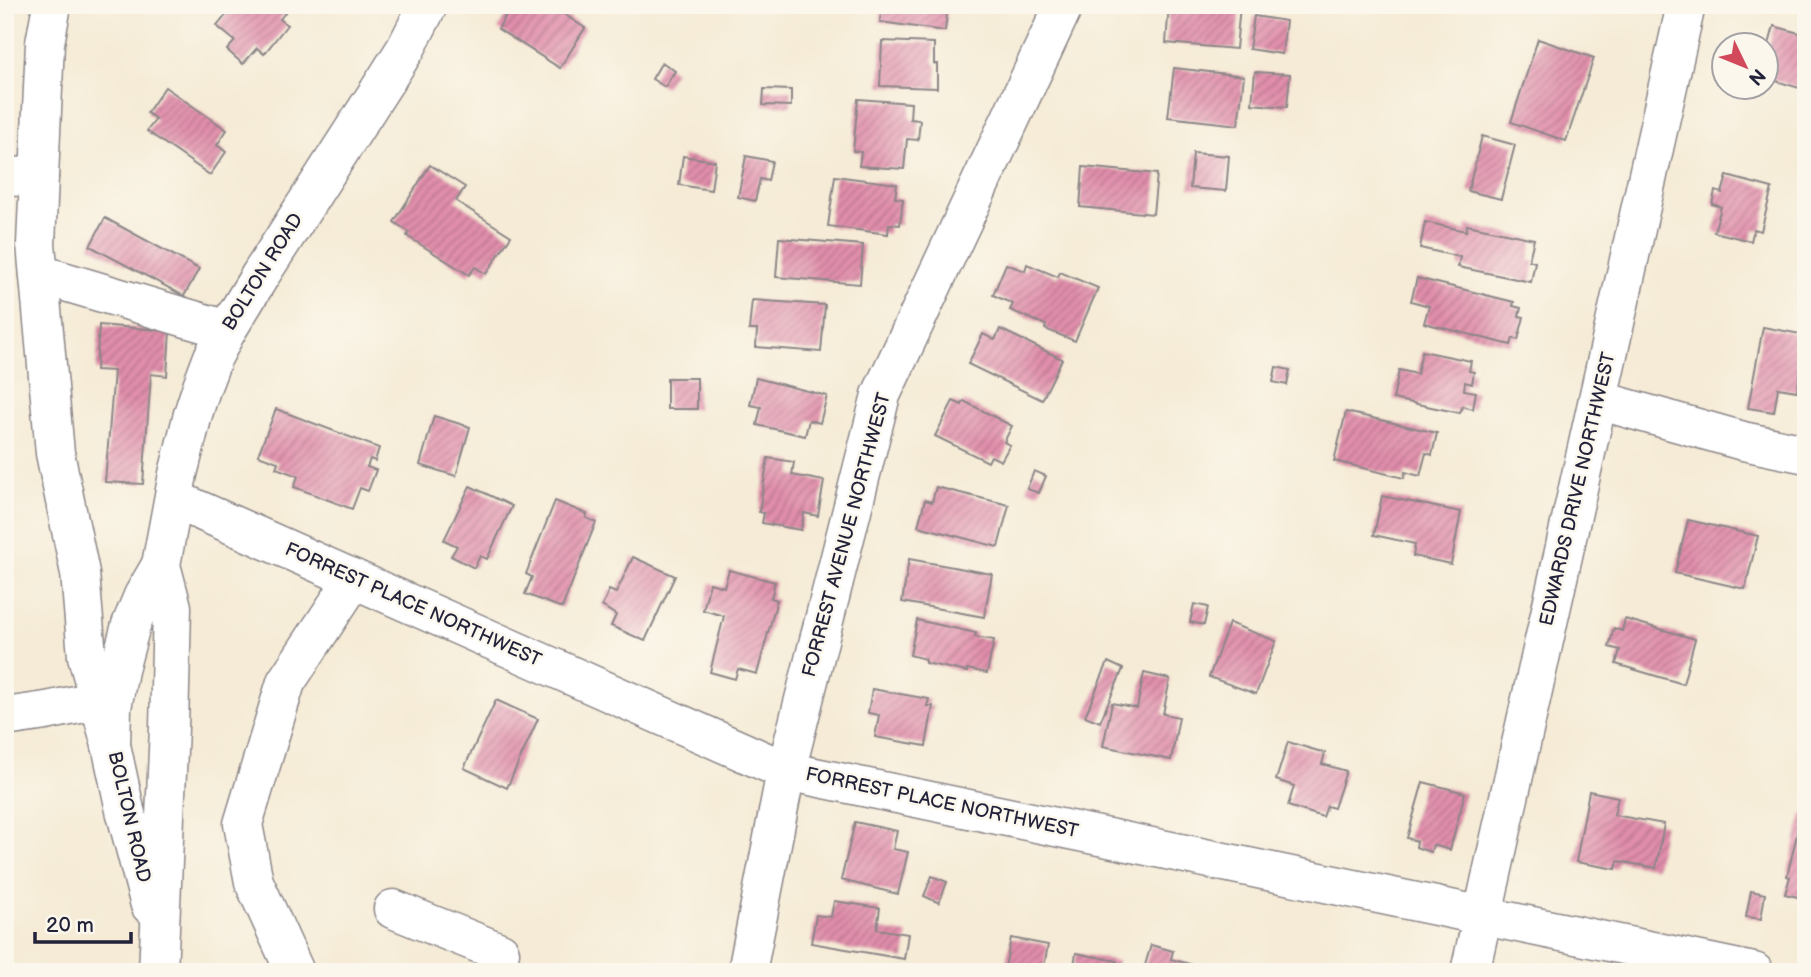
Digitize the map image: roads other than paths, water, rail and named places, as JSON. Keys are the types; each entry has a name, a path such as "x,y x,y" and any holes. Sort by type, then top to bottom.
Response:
{"street":[{"path":"52,5 22,177 36,244 54,453 80,573 109,685 130,703 162,860"},
{"name":"BOLTON ROAD","path":"158,962 151,908 111,745 112,708 109,685 131,625 161,565 178,474 202,386 227,330 387,78 428,5"},
{"name":"FORREST AVENUE NORTHWEST","path":"747,972 786,771 881,395 1064,5"},
{"name":"EDWARDS DRIVE NORTHWEST","path":"1470,972 1686,5"},
{"path":"38,274 227,330"},
{"path":"1598,400 1743,441 1806,454"},
{"name":"FORREST PLACE NORTHWEST","path":"174,499 786,771 1754,972"},
{"name":"BOLTON ROAD","path":"158,962 172,607 161,565"},
{"path":"295,972 254,882 243,824 286,682 354,579"},
{"path":"5,718 46,712 109,685"},
{"path":"393,909 500,952 496,972"}]}
